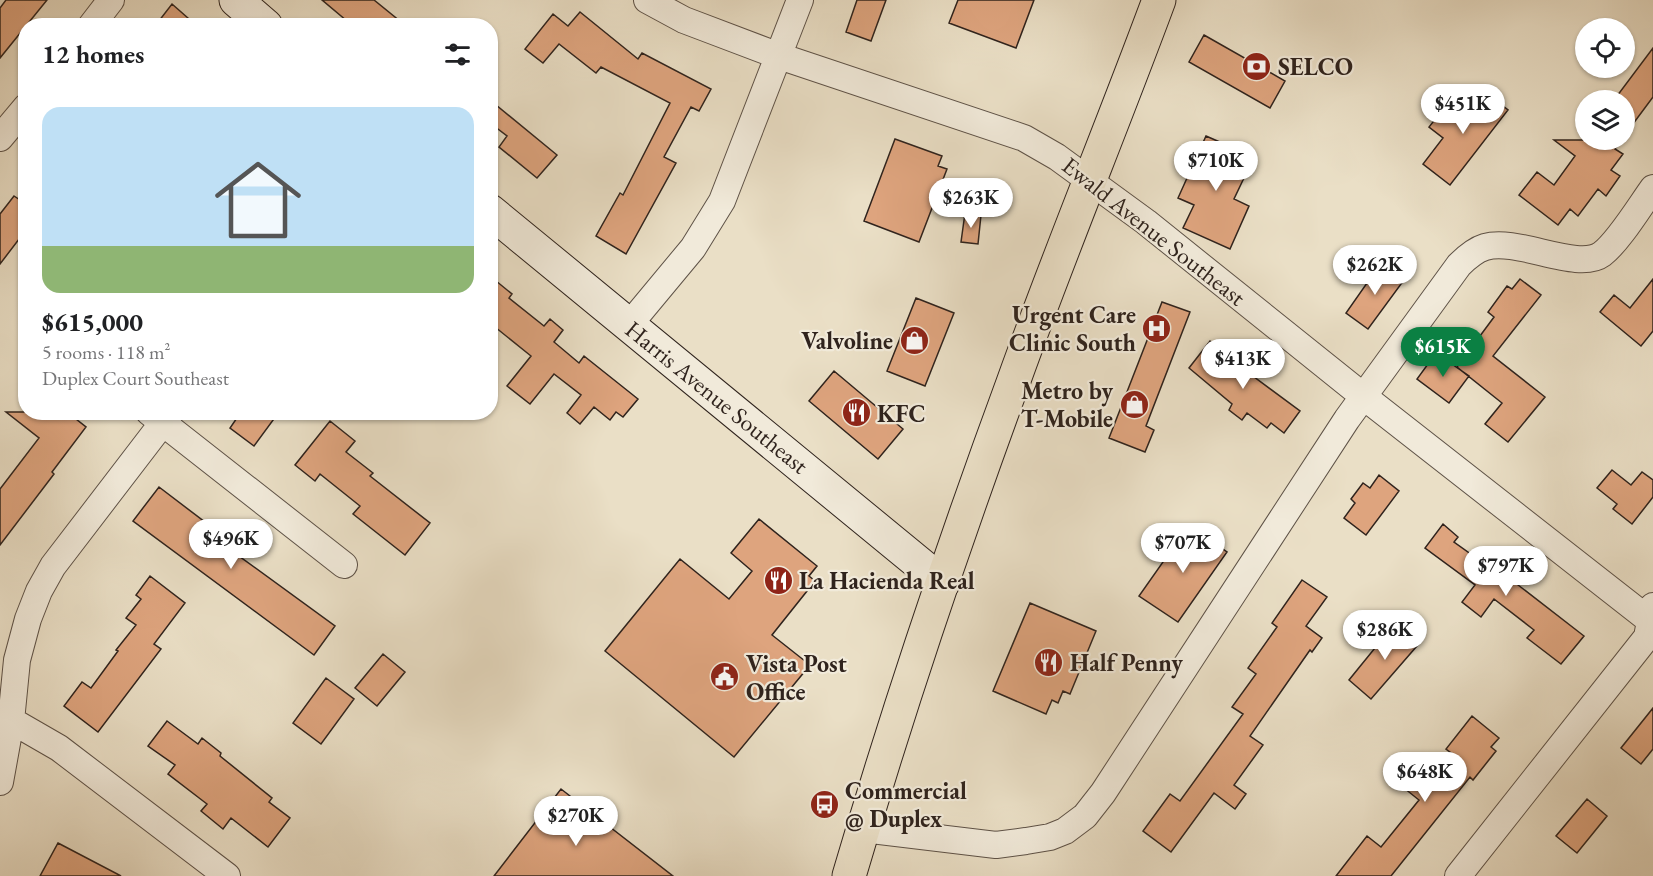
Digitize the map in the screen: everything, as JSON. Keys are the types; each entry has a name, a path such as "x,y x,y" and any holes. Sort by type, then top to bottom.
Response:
{"main road":[{"path":"849,876 943,583 1014,381 1159,0"}],"street":[{"path":"97,18 111,0"},
{"path":"236,0 257,18"},
{"name":"Ewald Avenue Southeast","path":"647,0 684,20 779,56 1024,138 1042,147 1091,180 1363,396 1652,616"},
{"path":"630,325 693,248 722,201 800,0"},
{"path":"0,138 18,117"},
{"path":"863,829 996,845 1050,837 1065,831 1085,816 1103,793 1363,396 1459,265 1473,252 1487,246 1509,246 1591,259 1603,254 1653,188"},
{"name":"Harris Avenue Southeast","path":"498,218 943,583"},
{"path":"0,782 5,718 17,660 28,619 39,591 52,566 158,420"},
{"path":"166,420 344,565"},
{"path":"1458,876 1647,637 1652,616"},
{"path":"5,718 59,748 227,876"}],"building":[{"path":"6,0 47,0 32,18 18,18 18,36 0,58 0,8"},
{"path":"322,0 374,0 396,18 343,18"},
{"path":"857,0 886,0 871,41 846,32"},
{"path":"958,0 1034,0 1016,48 949,23"},
{"path":"172,4 188,18 161,18"},
{"path":"580,12 638,59 642,53 711,89 699,111 691,107 664,157 676,163 626,254 596,236 620,193 623,195 670,103 601,67 596,73 559,44 543,63 525,49 553,14 568,26"},
{"path":"1204,35 1285,81 1270,108 1189,62"},
{"path":"1653,48 1653,97 1635,121 1635,90 1622,90 1630,78 1635,78 1635,72"},
{"path":"1481,89 1508,110 1450,185 1423,164 1443,138 1429,127 1447,104 1461,115"},
{"path":"498,107 557,155 537,178 499,147 507,136 498,129"},
{"path":"1206,136 1254,157 1234,199 1249,206 1230,249 1183,228 1194,205 1178,198"},
{"path":"895,139 942,156 938,166 947,169 919,242 864,221"},
{"path":"1554,140 1575,140 1575,150 1617,150 1623,154 1611,170 1620,176 1606,196 1598,189 1578,216 1570,209 1558,225 1519,195 1537,172 1554,185 1575,156"},
{"path":"14,196 18,199 18,240 0,264 0,214"},
{"path":"965,213 981,215 978,244 961,242"},
{"path":"1381,263 1404,280 1368,329 1346,313"},
{"path":"1520,279 1541,295 1493,356 1545,397 1508,442 1485,424 1502,403 1457,367 1494,317 1488,312 1507,286 1512,289"},
{"path":"1653,279 1653,331 1641,346 1600,312 1614,295 1630,308"},
{"path":"498,283 512,294 509,298 544,326 550,319 563,330 554,342 579,363 584,356 638,399 623,417 616,412 610,420 594,407 580,424 567,413 581,395 554,374 530,404 507,386 531,356 498,329"},
{"path":"916,298 954,313 925,386 887,371"},
{"path":"1162,302 1190,312 1146,426 1154,430 1145,452 1109,438"},
{"path":"1210,341 1234,362 1300,411 1284,433 1271,423 1267,428 1247,413 1242,420 1229,410 1232,404 1189,368"},
{"path":"1436,353 1469,376 1449,403 1417,379"},
{"path":"834,371 903,429 878,459 809,401"},
{"path":"6,412 18,412 18,420 77,420 86,427 52,472 54,474 0,545 0,489 39,438"},
{"path":"236,420 273,420 254,446 230,428"},
{"path":"330,421 355,441 346,452 373,473 370,476 430,523 405,555 353,514 360,506 320,474 315,481 295,465"},
{"path":"1612,470 1631,485 1642,472 1653,480 1653,497 1632,524 1613,509 1617,504 1597,488"},
{"path":"1379,475 1399,491 1366,535 1344,518 1355,503 1351,499 1363,483 1370,488"},
{"path":"159,487 243,551 239,556 335,626 314,655 133,521"},
{"path":"759,519 817,566 809,576 815,581 772,635 810,665 734,757 605,651 680,559 729,599 752,571 731,553"},
{"path":"1443,524 1458,537 1454,542 1489,567 1491,564 1584,636 1561,664 1527,638 1534,630 1494,599 1481,617 1462,602 1475,585 1425,548"},
{"path":"1189,525 1227,552 1178,622 1139,596"},
{"path":"150,576 185,603 154,644 161,649 98,732 64,706 82,682 91,688 136,625 126,618 141,599 136,595"},
{"path":"1302,580 1327,597 1306,626 1322,638 1312,652 1310,650 1250,736 1263,745 1234,785 1246,794 1235,809 1214,793 1171,852 1143,831 1170,794 1180,801 1243,714 1232,707 1256,674 1248,668 1277,627 1272,623"},
{"path":"1030,603 1096,631 1070,694 1063,691 1058,703 1052,700 1046,714 993,691"},
{"path":"1402,622 1423,639 1371,699 1349,680 1379,643 1383,646"},
{"path":"383,654 405,672 377,706 355,688"},
{"path":"326,678 354,699 321,744 293,723"},
{"path":"1653,708 1653,749 1641,764 1621,748"},
{"path":"1472,716 1499,738 1491,747 1496,751 1473,780 1470,777 1391,876 1336,876 1367,836 1381,847 1419,800 1394,780 1407,764 1433,784 1455,756 1446,749"},
{"path":"167,721 198,744 202,738 221,753 220,756 272,798 269,802 290,818 268,847 231,818 223,829 201,811 207,804 168,774 175,765 148,746"},
{"path":"561,789 673,876 494,876"},
{"path":"1587,799 1607,816 1577,853 1556,836"},
{"path":"58,843 121,876 40,876"}],"place":[{"name":"SELCO","path":"1257,66"},
{"name":"Urgent Care Clinic South","path":"1157,328"},
{"name":"Valvoline","path":"914,340"},
{"name":"Metro by T-Mobile","path":"1134,404"},
{"name":"KFC","path":"856,413"},
{"name":"La Hacienda Real","path":"778,580"},
{"name":"Half Penny","path":"1049,662"},
{"name":"Vista Post Office","path":"725,677"},
{"name":"Commercial @ Duplex","path":"824,804"}]}
